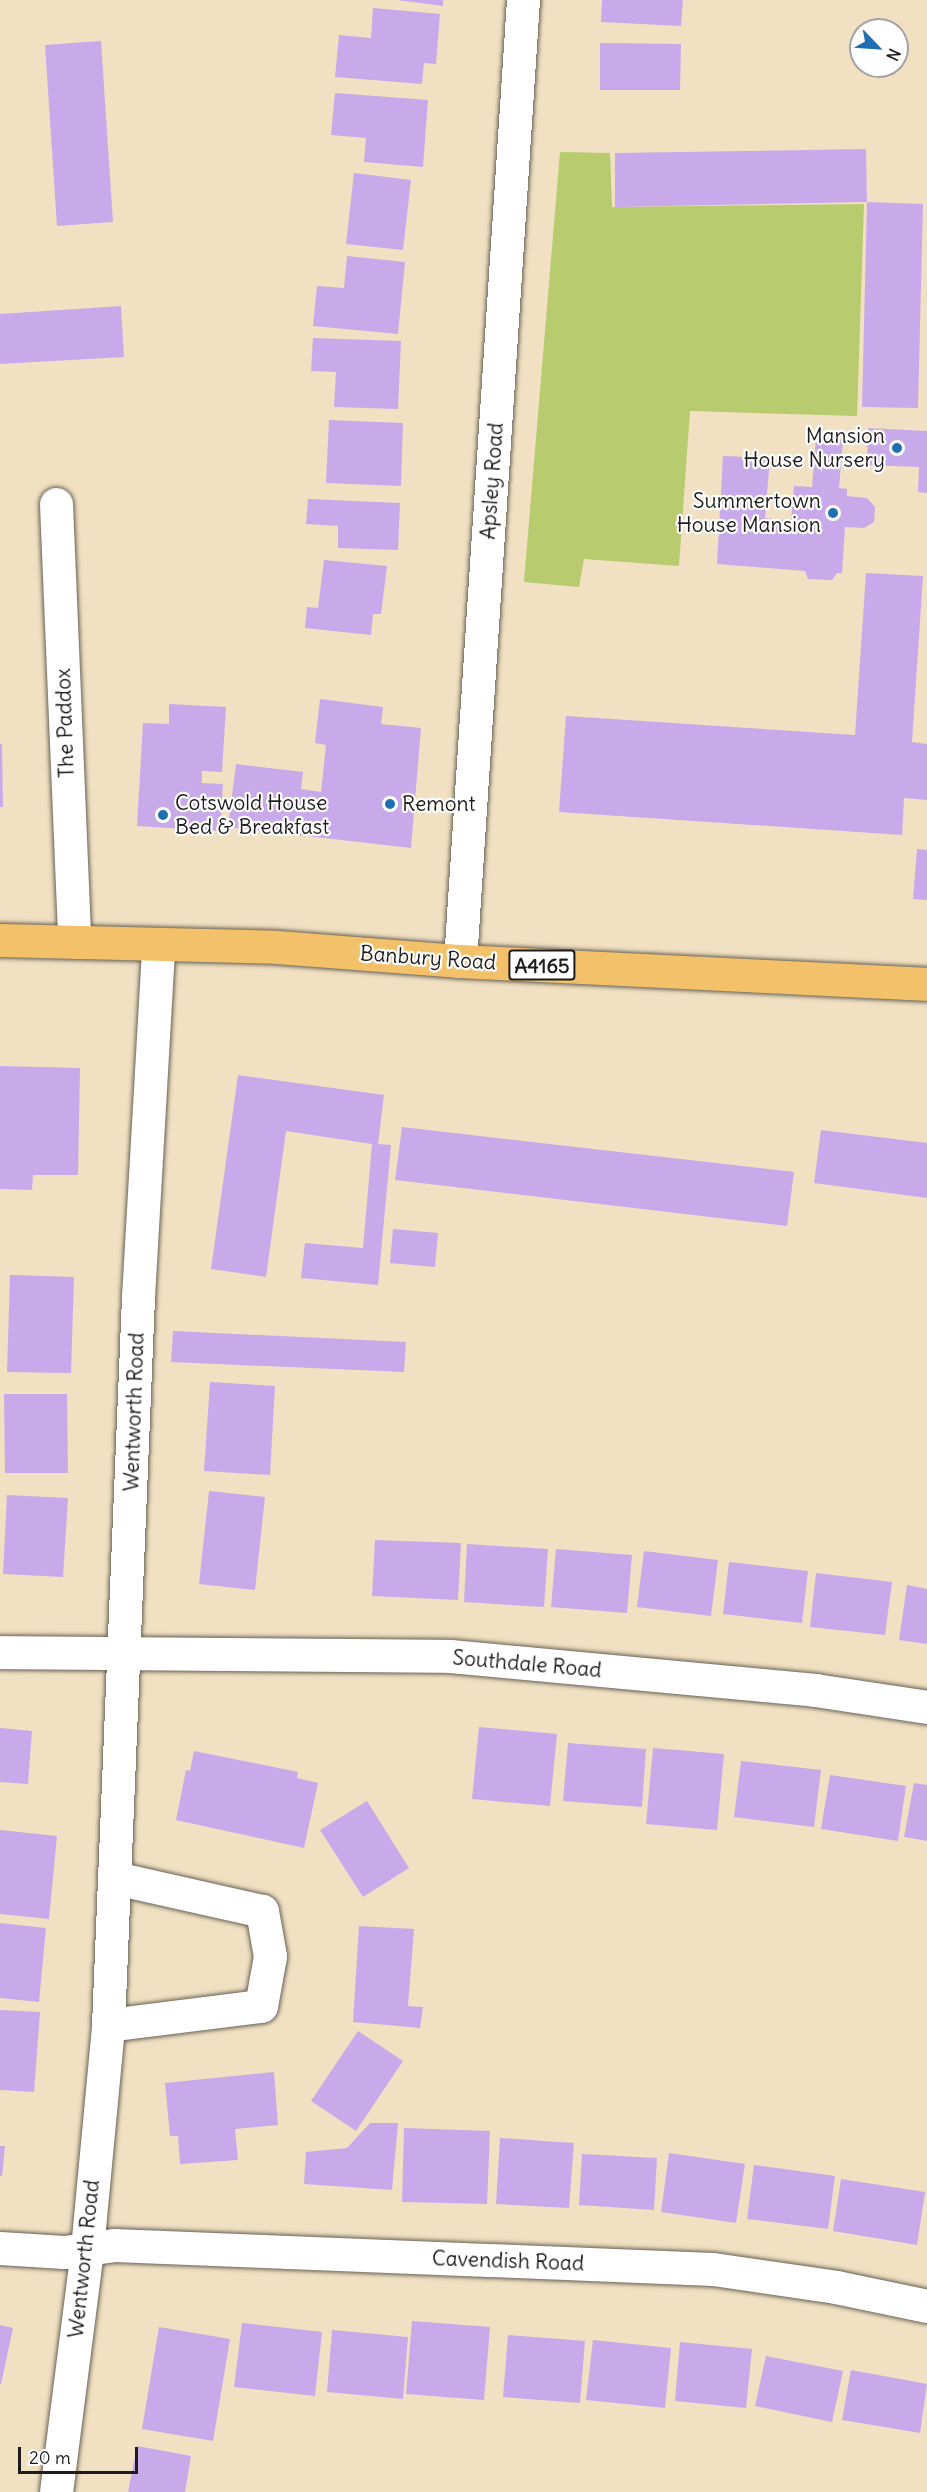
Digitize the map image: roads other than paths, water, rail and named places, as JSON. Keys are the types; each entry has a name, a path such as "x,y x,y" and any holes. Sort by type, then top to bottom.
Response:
{"main road":[{"name":"Banbury Road","path":"0,940 277,947 460,961 927,984"}],"street":[{"name":"Apsley Road","path":"460,961 523,0"},
{"name":"The Paddox","path":"56,504 74,942"},
{"name":"Wentworth Road","path":"56,2492 87,2249 108,2025 126,1654 138,1297 158,945"},
{"name":"Southdale Road","path":"0,1652 450,1656 815,1690 927,1707"},
{"path":"108,2025 261,2006 270,1956 262,1911 115,1878"},
{"name":"Cavendish Road","path":"0,2247 87,2249 114,2245 713,2269 836,2287 927,2306"}],"place":[{"name":"Mansion House Nursery","path":"897,448"},
{"name":"Summertown House Mansion","path":"833,513"},
{"name":"Remont","path":"390,804"},
{"name":"Cotswold House Bed & Breakfast","path":"163,815"}]}
